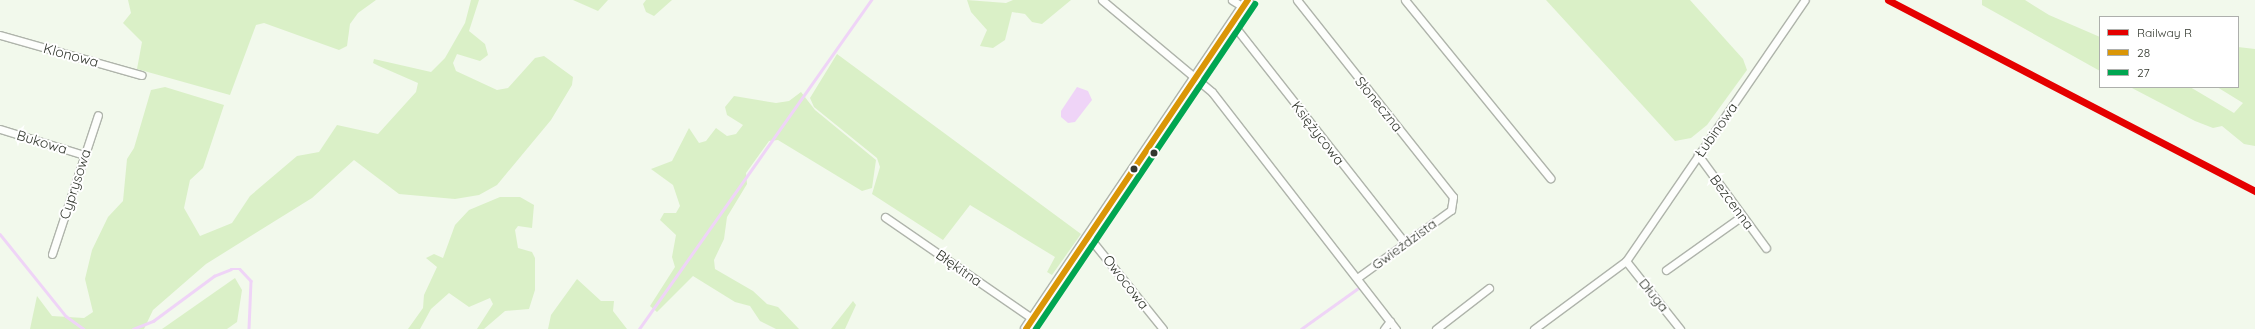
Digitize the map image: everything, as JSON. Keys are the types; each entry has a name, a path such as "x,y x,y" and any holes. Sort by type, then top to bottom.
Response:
{"street":[{"path":"1102,0 1196,75 1396,329"},
{"path":"1026,329 1245,4 1232,0"},
{"name":"Słoneczna","path":"1296,0 1453,197 1451,210"},
{"path":"1405,0 1550,178"},
{"name":"Łubinowa","path":"1534,329 1626,261 1805,0"},
{"name":"Księżycowa","path":"1232,23 1405,243"},
{"name":"Klonowa","path":"0,36 141,75"},
{"name":"Cyprysowa","path":"52,254 98,115"},
{"name":"Bukowa","path":"0,129 84,155"},
{"name":"Bezcenna","path":"1698,155 1766,248"},
{"name":"Gwieździsta","path":"1357,278 1451,210"},
{"path":"1666,270 1742,216"},
{"name":"Błękitna","path":"885,217 1033,319"},
{"name":"Owocowa","path":"1088,236 1163,329"},
{"name":"Długa","path":"1626,261 1680,329"},
{"path":"1436,329 1489,288"},
{"path":"1384,329 1390,321"}],"green space":[{"path":"128,0 376,0 358,13 350,24 347,46 339,50 264,23 256,25 230,95 137,69 142,42 123,23 131,13"},
{"path":"471,0 479,0 469,31 485,44 488,55 480,61 457,54 453,63 456,71 497,90 508,88 535,58 544,56 573,77 572,85 551,120 497,185 479,195 455,199 399,194 354,160 312,198 206,264 153,310 144,329 30,329 37,296 52,316 84,318 93,312 85,279 92,250 108,217 123,201 127,159 134,148 151,90 165,87 224,105 203,168 190,180 184,208 200,236 232,223 250,196 297,156 319,152 337,125 378,134 416,92 418,83 373,63 374,59 431,72 445,58 465,23"},
{"path":"573,0 608,0 598,11"},
{"path":"646,0 672,0 654,16 646,12 643,4"},
{"path":"967,0 1006,3 1013,0 1071,0 1042,24 1032,22 1025,14 1012,12 1005,40 993,48 980,46 987,30 971,12"},
{"path":"1546,0 1690,0 1743,59 1747,70 1707,125 1691,138 1675,141"},
{"path":"1982,0 2025,0 2049,15 2099,37 2099,70 1982,5"},
{"path":"2239,47 2255,49 2255,146 2244,144 2222,126 2213,128 2195,121 2132,88 2192,88 2234,113 2243,103 2219,88 2239,88"},
{"path":"837,54 1081,234 1052,275 1047,272 1055,257 970,205 943,240 872,194 880,167 877,158 814,107 810,98"},
{"path":"801,92 815,110 876,160 872,188 862,191 778,140 769,141 746,173 747,184 727,217 724,239 714,260 715,269 753,291 767,304 778,307 799,329 776,329 760,321 750,306 735,302 693,276 657,312 650,306 675,267 672,257 676,235 660,220 664,213 676,213 680,206 673,185 651,169 672,161 689,128 699,143 706,141 716,128 727,136 736,134 743,125 727,115 725,107 734,96 776,103 789,101"},
{"path":"500,197 520,197 534,205 532,228 518,226 515,230 518,248 532,252 535,258 535,290 529,309 505,311 484,329 477,329 493,304 490,298 469,307 449,293 431,309 420,329 408,329 423,308 424,295 437,267 426,258 434,254 443,258 455,225 469,210"},
{"path":"235,278 242,290 237,322 227,329 162,329"},
{"path":"577,279 601,301 614,301 613,311 627,329 548,329 551,315"},
{"path":"853,301 856,305 845,329 831,329"}],"shaded area":[{"path":"1077,87 1088,91 1092,100 1075,122 1068,123 1061,117 1061,111"}],"waterway":[{"path":"639,329 871,0"},
{"path":"0,234 66,316 84,329"},
{"path":"133,329 153,321 214,276 231,269 240,269 251,281 249,329"},
{"path":"1301,329 1357,289"}],"rail line":[{"name":"R","path":"1888,0 2255,191"}],"transit line":[{"name":"28","path":"1026,329 1248,0"},
{"name":"27","path":"1036,329 1255,4"}]}
